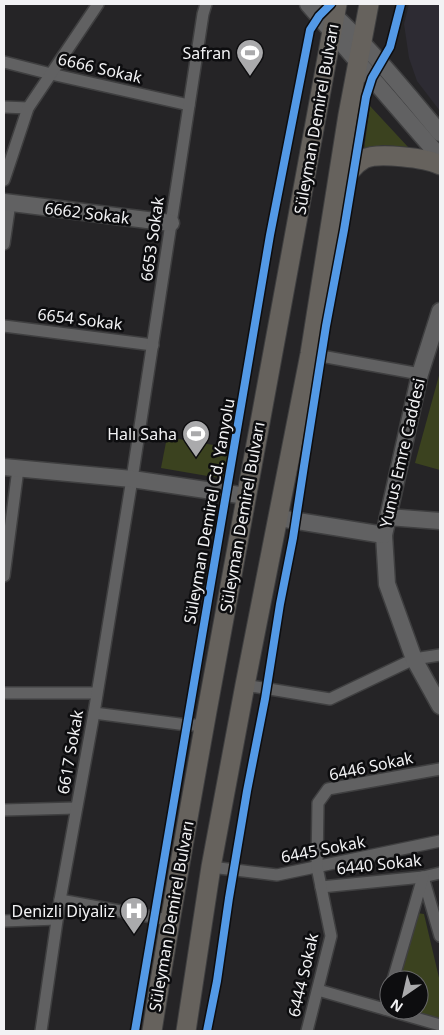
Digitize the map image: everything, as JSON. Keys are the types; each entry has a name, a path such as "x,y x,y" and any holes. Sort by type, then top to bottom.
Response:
{"main road":[{"name":"Süleyman Demirel Bulvarı","path":"186,1031 211,866 310,354 368,4"},
{"name":"Süleyman Demirel Bulvarı","path":"152,1031 246,496 293,248 326,12"},
{"path":"334,201 341,185 350,172 361,161 368,158 376,156 408,158 440,164"}],"street":[{"path":"4,180 28,108 98,4"},
{"name":"6653 Sokak","path":"132,479 206,4"},
{"path":"326,12 360,51 440,133"},
{"path":"360,51 391,101 440,157"},
{"name":"6666 Sokak","path":"4,62 189,105"},
{"path":"4,107 28,108"},
{"path":"4,244 7,203"},
{"name":"6662 Sokak","path":"7,203 171,223"},
{"name":"Yunus Emre Caddesi","path":"440,311 420,374 384,534 387,584 414,659 440,706"},
{"name":"6654 Sokak","path":"4,326 153,345"},
{"path":"310,354 420,374"},
{"path":"4,576 11,468 132,479 246,496"},
{"name":"6617 Sokak","path":"41,1031 60,900 94,713 132,479"},
{"path":"388,517 440,520"},
{"path":"278,518 384,534"},
{"path":"245,685 330,699 414,659 440,655"},
{"path":"4,692 96,693"},
{"path":"94,713 187,725 205,725"},
{"name":"6446 Sokak","path":"317,867 318,803 328,789 440,769"},
{"path":"4,810 76,808"},
{"name":"6445 Sokak","path":"211,866 277,875 440,841"},
{"name":"6444 Sokak","path":"307,1031 331,936 317,867"},
{"name":"6440 Sokak","path":"321,886 423,877 440,872"},
{"path":"423,877 440,936"},
{"path":"396,970 423,877"},
{"path":"60,900 170,920"},
{"path":"4,921 57,919"},
{"path":"318,990 379,1007"},
{"path":"423,1020 440,1025"}],"shaded area":[{"path":"409,4 440,4 440,111 417,81 409,58 404,24"}],"green space":[{"path":"370,106 408,147 383,145 364,149"},
{"path":"440,372 440,470 415,463"},
{"name":"Halı Saha","path":"167,437 231,448 225,479 161,468"},
{"path":"417,913 424,914 440,982 440,1020 429,1017 429,970 401,970"}],"cycle path":[{"name":"Süleyman Demirel Cd. Yanyolu","path":"135,1031 270,235 310,30 319,16 331,4"},
{"path":"207,1031 217,981 247,791 293,538 326,326 366,97 372,78 390,47 401,4"}],"place":[{"name":"Safran","path":"250,77"},
{"name":"Halı Saha","path":"196,458"},
{"name":"Denizli Diyaliz","path":"134,935"}]}
